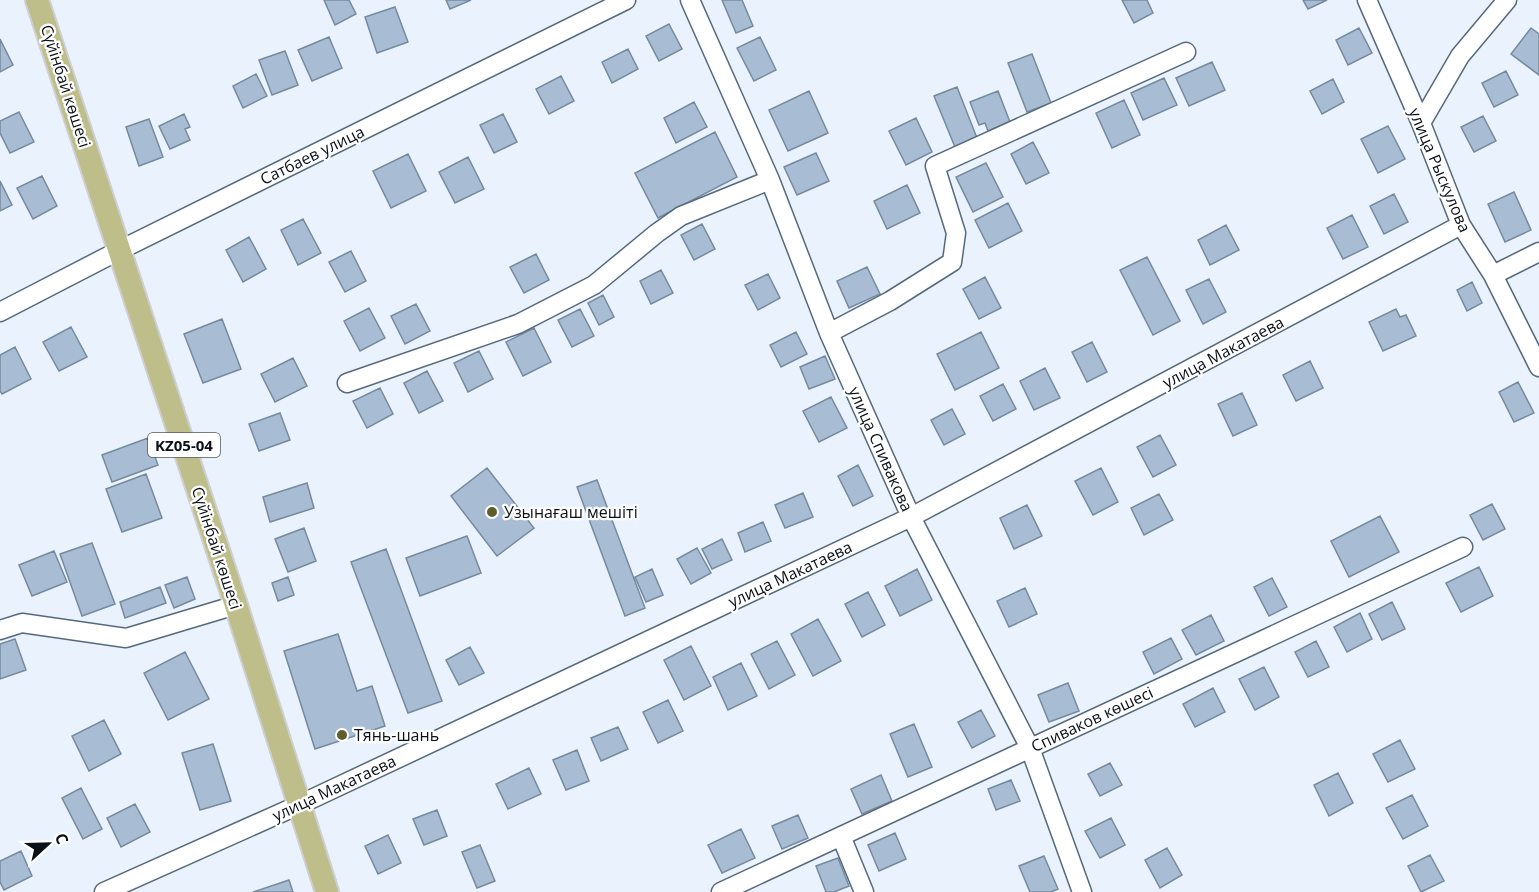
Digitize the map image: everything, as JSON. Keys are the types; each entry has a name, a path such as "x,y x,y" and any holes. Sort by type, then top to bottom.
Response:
{"main road":[{"name":"Сүйінбай көшесі","path":"37,0 236,605 327,892"}],"street":[{"name":"Сатбаев улица","path":"0,312 120,249 626,0"},
{"name":"улица Спивакова","path":"690,0 770,180 829,333 911,517 1030,748 1082,892"},
{"name":"улица Рыскулова","path":"1367,0 1421,123 1461,225 1493,275 1539,367"},
{"path":"1421,123 1460,56 1507,0"},
{"path":"829,333 890,301 952,262 956,233 935,166 1186,52"},
{"path":"347,383 518,324 594,285 681,216 770,180"},
{"name":"улица Макатаева","path":"104,892 300,804 911,517 1461,225"},
{"path":"1493,275 1539,252"},
{"name":"Спиваков көшесі","path":"722,892 1462,547"},
{"path":"0,630 22,623 126,638 236,605"},
{"path":"841,836 864,892"}],"building":[{"path":"324,0 349,0 356,14 335,25"},
{"path":"446,0 471,0 450,9"},
{"path":"722,0 742,0 753,26 736,33"},
{"path":"1122,0 1147,0 1153,13 1134,23"},
{"path":"1303,0 1327,0 1308,9"},
{"path":"395,7 408,42 377,53 365,17"},
{"path":"669,24 682,49 659,61 646,36"},
{"path":"1359,28 1372,53 1348,65 1336,40"},
{"path":"1531,28 1539,34 1539,75 1511,54"},
{"path":"329,37 342,68 312,81 298,50"},
{"path":"760,37 776,70 754,81 737,48"},
{"path":"0,39 13,65 0,72"},
{"path":"628,49 638,69 612,83 602,62"},
{"path":"285,51 298,85 272,95 259,60"},
{"path":"1032,54 1051,103 1027,112 1008,63"},
{"path":"1212,62 1225,90 1189,106 1176,78"},
{"path":"1506,71 1518,95 1494,107 1482,83"},
{"path":"256,74 267,96 243,108 233,86"},
{"path":"561,76 574,101 549,114 536,89"},
{"path":"1164,78 1177,105 1143,120 1131,93"},
{"path":"1333,79 1344,102 1322,114 1310,91"},
{"path":"957,87 977,138 955,147 934,96"},
{"path":"809,91 828,133 788,151 769,110"},
{"path":"998,91 1010,122 988,131 985,123 979,125 970,102"},
{"path":"1124,100 1140,135 1112,148 1096,113"},
{"path":"694,102 707,127 676,143 664,118"},
{"path":"19,112 34,142 10,153 0,133 0,121"},
{"path":"184,114 190,127 185,129 190,140 170,149 159,126"},
{"path":"503,114 517,142 494,153 480,125"},
{"path":"1483,116 1496,141 1474,152 1461,127"},
{"path":"916,118 932,152 906,165 889,131"},
{"path":"149,119 163,157 139,166 126,127"},
{"path":"1388,126 1405,159 1378,173 1361,139"},
{"path":"715,132 737,177 658,218 635,173"},
{"path":"1033,142 1049,173 1026,184 1011,154"},
{"path":"816,153 829,181 797,195 784,167"},
{"path":"408,154 426,191 391,208 373,171"},
{"path":"468,157 484,189 455,203 439,172"},
{"path":"986,163 1003,197 973,212 956,177"},
{"path":"42,176 57,206 33,219 17,188"},
{"path":"0,181 12,205 0,211"},
{"path":"907,185 920,213 887,229 874,201"},
{"path":"1514,192 1531,230 1505,242 1488,204"},
{"path":"1394,194 1408,222 1384,234 1370,206"},
{"path":"1008,203 1022,231 989,248 975,220"},
{"path":"1352,215 1368,247 1343,259 1327,228"},
{"path":"303,219 321,253 298,265 281,230"},
{"path":"702,224 715,249 694,260 681,235"},
{"path":"1226,225 1239,250 1210,265 1198,240"},
{"path":"249,237 266,269 243,282 226,250"},
{"path":"351,251 366,281 345,292 329,262"},
{"path":"536,254 549,280 524,293 510,267"},
{"path":"1147,257 1180,321 1153,335 1120,270"},
{"path":"867,267 880,294 849,308 837,281"},
{"path":"661,270 673,293 651,304 640,281"},
{"path":"768,274 780,298 758,310 745,285"},
{"path":"985,277 1001,308 979,319 963,289"},
{"path":"1209,279 1226,312 1203,324 1186,290"},
{"path":"1472,282 1482,303 1467,311 1457,290"},
{"path":"603,295 614,317 599,325 588,303"},
{"path":"416,304 430,331 405,344 391,316"},
{"path":"369,308 385,338 360,351 344,321"},
{"path":"580,309 594,336 572,347 558,320"},
{"path":"1396,309 1400,317 1406,315 1416,336 1383,351 1369,322"},
{"path":"222,319 241,369 203,383 184,334"},
{"path":"71,327 87,357 59,371 43,342"},
{"path":"534,328 551,362 523,376 506,342"},
{"path":"796,332 807,354 781,367 770,345"},
{"path":"981,332 999,368 955,390 937,354"},
{"path":"1092,342 1107,372 1087,382 1072,352"},
{"path":"15,347 31,379 2,394 0,391 0,355"},
{"path":"479,351 493,379 468,392 454,363"},
{"path":"825,356 835,379 809,389 800,367"},
{"path":"293,358 307,386 275,402 261,374"},
{"path":"1310,361 1323,388 1296,401 1283,375"},
{"path":"1045,368 1060,398 1034,410 1020,381"},
{"path":"427,371 443,401 419,413 404,383"},
{"path":"1518,382 1534,413 1514,422 1499,392"},
{"path":"1003,384 1016,409 993,421 980,396"},
{"path":"380,388 393,414 367,428 353,401"},
{"path":"1242,393 1257,425 1233,436 1218,404"},
{"path":"831,397 847,428 819,442 803,411"},
{"path":"952,409 965,434 944,445 931,420"},
{"path":"280,413 290,440 259,451 249,424"},
{"path":"1160,435 1176,465 1153,477 1137,447"},
{"path":"148,438 158,465 112,482 102,455"},
{"path":"858,465 873,496 853,506 838,476"},
{"name":"Узынағаш мешіті","path":"487,468 534,528 497,556 451,496"},
{"path":"1101,468 1118,502 1093,515 1075,481"},
{"path":"146,474 162,518 122,532 106,489"},
{"path":"597,480 645,608 625,616 577,487"},
{"path":"307,483 314,508 270,522 263,497"},
{"path":"803,493 813,517 785,528 775,505"},
{"path":"1159,494 1173,520 1144,535 1131,508"},
{"path":"1492,504 1505,529 1483,540 1470,515"},
{"path":"1027,505 1042,536 1014,549 1000,518"},
{"path":"1380,516 1399,552 1349,577 1331,541"},
{"path":"763,522 771,541 745,552 738,533"},
{"path":"304,528 316,561 288,572 275,539"},
{"path":"467,536 481,573 420,596 406,558"},
{"path":"722,539 732,560 712,569 702,549"},
{"path":"92,543 115,604 82,616 60,554"},
{"path":"697,548 711,573 691,584 677,559"},
{"path":"386,549 442,701 408,713 351,562"},
{"path":"54,551 67,582 32,596 19,565"},
{"path":"1479,567 1493,596 1461,612 1446,583"},
{"path":"652,569 663,595 646,602 635,577"},
{"path":"917,569 932,600 900,616 885,586"},
{"path":"187,577 195,599 174,608 165,585"},
{"path":"288,577 294,595 278,601 272,583"},
{"path":"1272,578 1287,607 1269,616 1254,587"},
{"path":"160,587 166,603 125,618 120,602"},
{"path":"1025,588 1037,614 1009,627 997,601"},
{"path":"868,592 885,625 862,637 845,604"},
{"path":"1392,602 1405,629 1382,640 1369,614"},
{"path":"1360,613 1372,639 1347,652 1334,627"},
{"path":"1211,615 1224,641 1196,655 1182,630"},
{"path":"818,619 841,661 813,676 791,634"},
{"path":"338,634 357,691 372,686 385,726 315,749 284,651"},
{"path":"1171,638 1182,659 1154,674 1143,652"},
{"path":"15,639 26,670 0,679 0,644"},
{"path":"777,641 795,675 769,689 751,654"},
{"path":"1316,641 1329,667 1308,677 1295,652"},
{"path":"691,646 711,686 684,700 664,660"},
{"path":"470,647 484,673 459,685 446,660"},
{"path":"185,652 209,699 168,720 144,673"},
{"path":"741,663 757,696 728,710 713,677"},
{"path":"1264,667 1279,697 1255,710 1239,679"},
{"path":"1068,683 1079,711 1049,722 1038,695"},
{"path":"1213,688 1225,712 1195,727 1183,704"},
{"path":"668,700 683,731 658,743 643,712"},
{"path":"981,710 995,736 972,748 958,722"},
{"path":"104,720 121,754 89,771 72,736"},
{"path":"914,724 932,767 908,777 890,734"},
{"path":"618,727 628,749 601,761 591,738"},
{"path":"1400,740 1415,769 1388,782 1373,754"},
{"path":"213,744 231,801 200,810 182,753"},
{"path":"577,750 589,781 566,790 553,760"},
{"path":"1110,763 1122,785 1100,796 1088,774"},
{"path":"529,768 541,794 508,809 496,784"},
{"path":"1338,773 1353,803 1329,816 1314,785"},
{"path":"881,775 892,801 862,814 851,789"},
{"path":"1011,780 1020,801 996,810 988,789"},
{"path":"81,788 102,829 83,839 62,798"},
{"path":"1412,795 1428,826 1403,839 1386,808"},
{"path":"135,804 150,832 121,847 107,818"},
{"path":"437,810 447,836 424,845 413,819"},
{"path":"798,815 808,838 782,849 772,826"},
{"path":"1111,818 1125,845 1100,858 1085,831"},
{"path":"741,829 755,858 722,873 708,845"},
{"path":"895,833 906,859 879,871 868,845"},
{"path":"388,835 401,863 378,874 365,846"},
{"path":"480,845 495,881 477,888 462,852"},
{"path":"1167,848 1182,875 1160,888 1145,860"},
{"path":"21,851 32,876 4,890 0,882 0,861"},
{"path":"1430,855 1444,881 1421,892 1408,866"},
{"path":"1044,856 1058,889 1051,892 1030,892 1019,866"},
{"path":"838,858 849,886 834,892 826,892 816,866"},
{"path":"289,880 293,892 253,892"}],"place":[{"name":"Узынағаш мешіті","path":"492,512"},
{"name":"Тянь-шань","path":"342,735"}]}
